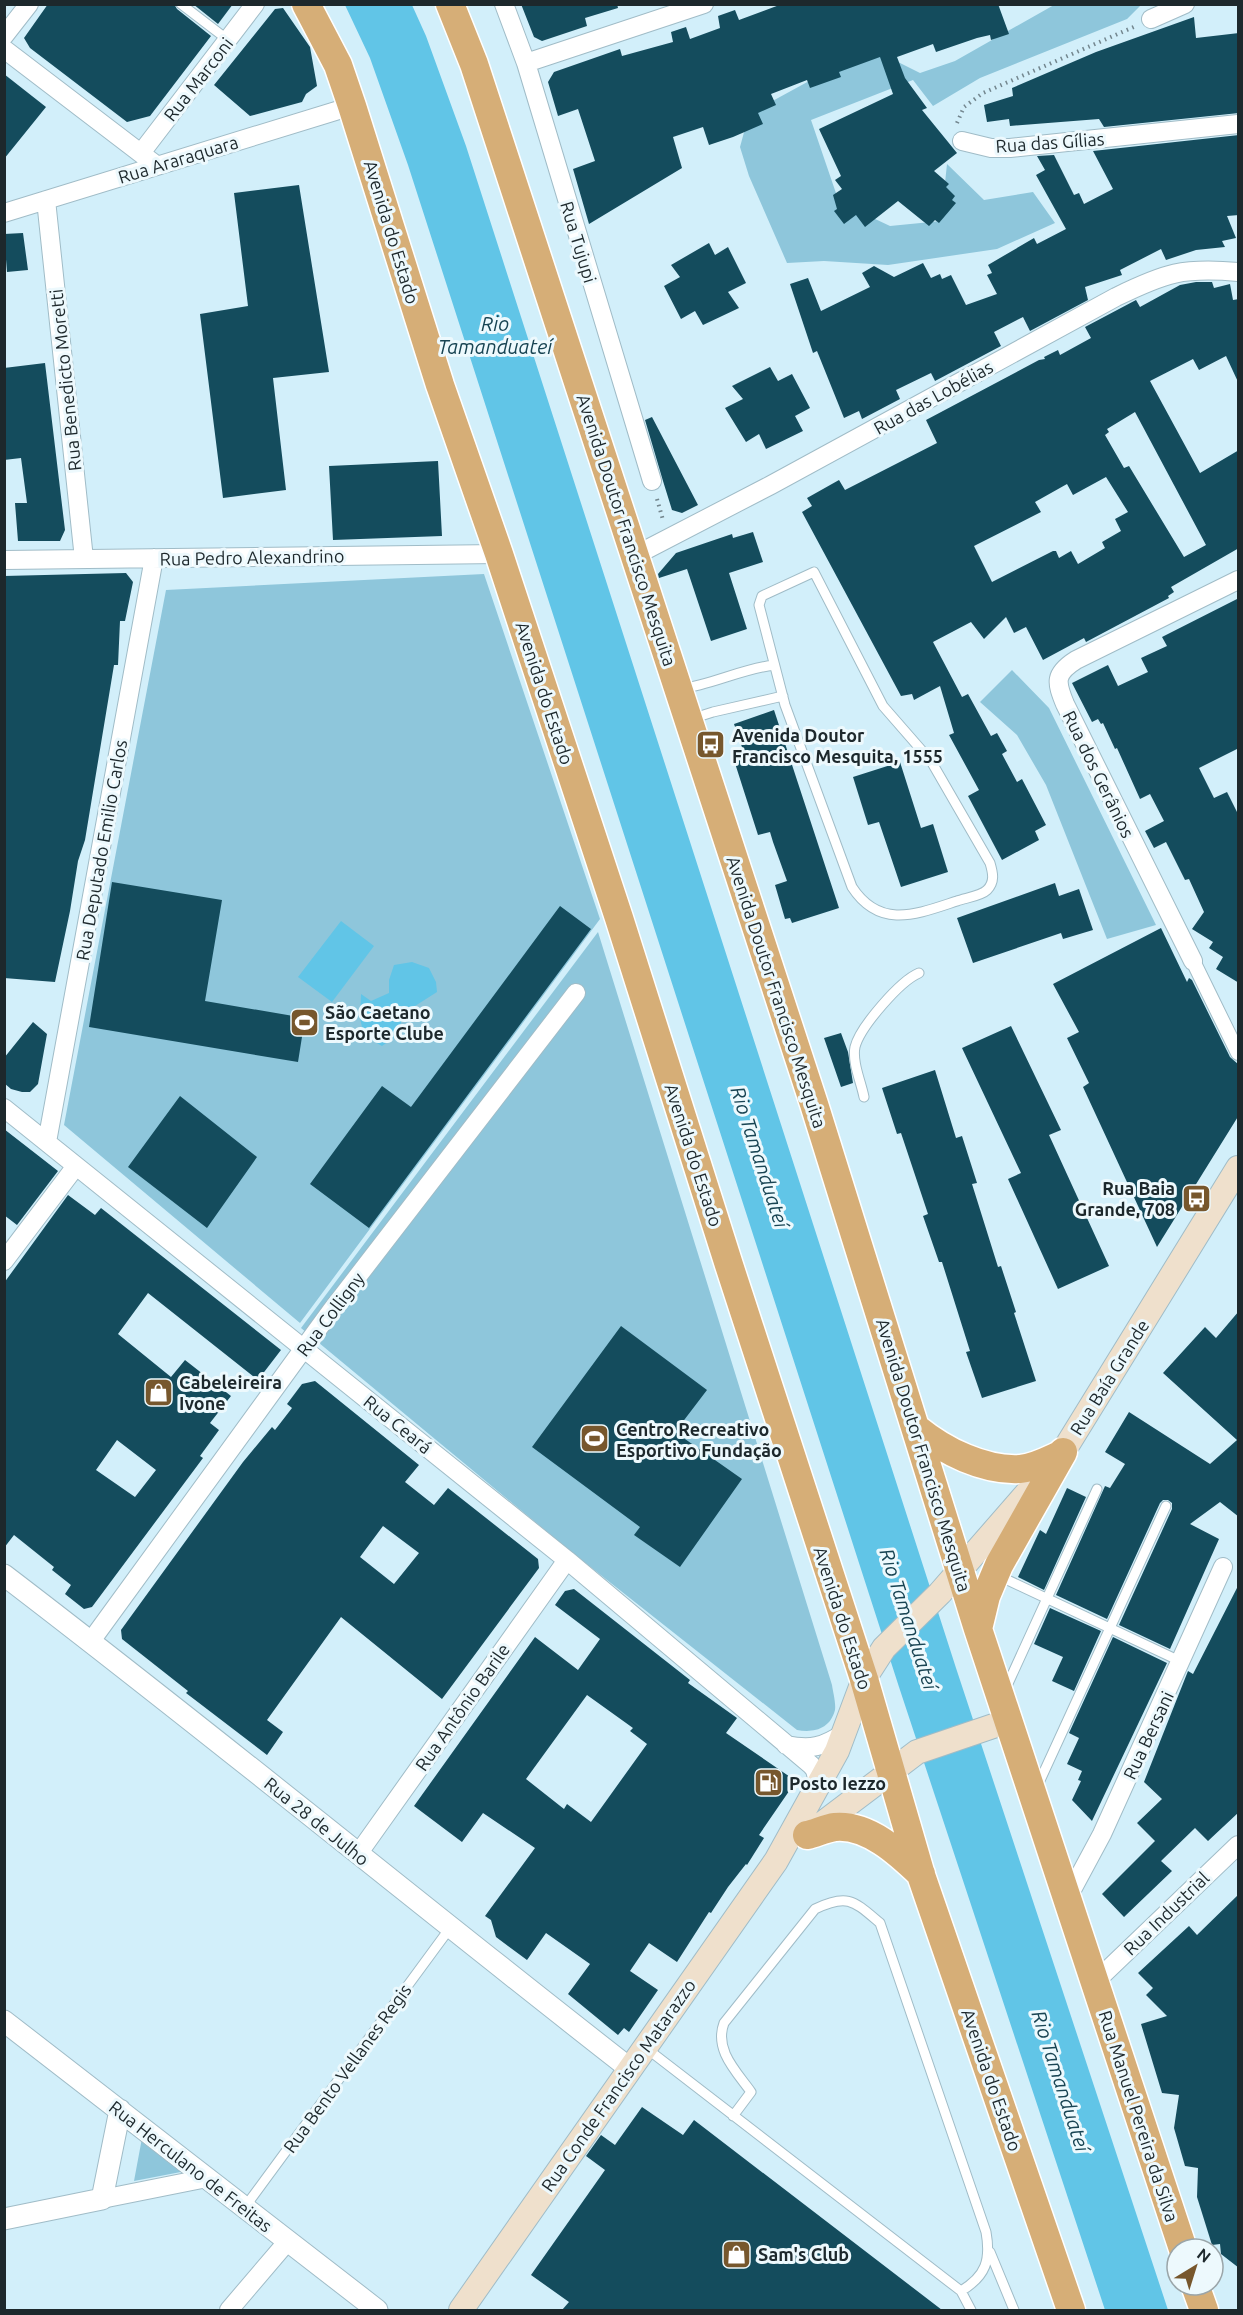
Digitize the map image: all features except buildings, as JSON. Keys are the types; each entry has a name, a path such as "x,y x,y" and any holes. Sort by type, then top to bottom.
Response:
{"highway":[{"name":"Avenida do Estado","path":"306,4 334,56 352,106 440,385 499,554 864,1679 921,1875 1071,2310"},
{"name":"Avenida Doutor Francisco Mesquita","path":"450,4 478,75 636,555 917,1429 978,1629 1094,1983"},
{"path":"917,1429 943,1447 983,1464 1020,1468 1038,1465 1062,1454"},
{"path":"978,1629 994,1574 1062,1454"},
{"path":"807,1835 834,1827 852,1828 866,1833 895,1851 921,1875"},
{"name":"Rua Manuel Pereira da Silva","path":"1094,1983 1179,2237"}],"main road":[{"name":"Rua Baía Grande","path":"960,1570 1062,1454 1239,1168"},
{"name":"Rua Conde Francisco Matarazzo","path":"460,2310 776,1861 819,1786 844,1733 852,1706 864,1679 884,1648 960,1570"},
{"name":"Rua Conde Francisco Matarazzo","path":"776,1861 917,1752 981,1730 1004,1710"}],"street":[{"path":"4,36 29,4"},
{"name":"Rua Marconi","path":"141,153 255,4"},
{"name":"Rua Tujupi","path":"504,4 526,63 652,481"},
{"path":"526,63 704,4"},
{"path":"1151,19 1185,4"},
{"path":"4,49 156,165"},
{"name":"Rua Araraquara","path":"4,213 352,106"},
{"name":"Rua das Gílias","path":"962,141 991,148 1010,148 1239,124"},
{"name":"Rua Benedicto Moretti","path":"46,200 84,559"},
{"name":"Rua das Lobélias","path":"636,555 844,446 1153,279 1178,272 1204,269 1239,272"},
{"name":"Rua Pedro Alexandrino","path":"4,560 499,554"},
{"name":"Rua Deputado Emilio Carlos","path":"47,1142 154,558"},
{"name":"Rua dos Gerânios","path":"1239,580 1076,660 1066,667 1058,681 1065,704 1239,1053"},
{"name":"Rua Colligny","path":"91,1641 304,1348 576,993"},
{"name":"Rua Ceará","path":"4,1108 567,1560 815,1770 819,1786"},
{"path":"4,1261 76,1166"},
{"name":"Rua Antônio Barile","path":"358,1854 567,1560"},
{"name":"Rua Bersani","path":"1066,1899 1102,1834 1182,1662 1223,1567"},
{"name":"Rua 28 de Julho","path":"4,1575 91,1641 629,2068"},
{"path":"786,1745 815,1747 826,1744 844,1733"},
{"name":"Rua Industrial","path":"1094,1983 1239,1845"},
{"name":"Rua Herculano de Freitas","path":"4,2021 287,2242 378,2310"},
{"path":"102,2199 120,2110"},
{"path":"4,2219 207,2178"},
{"path":"229,2310 287,2242"}],"lane":[{"path":"181,4 228,40"},
{"path":"814,572 883,706 931,761 990,863 993,873 988,889 916,914 897,916 882,913 859,899 852,887 783,696 759,600 769,592 814,572"},
{"path":"679,690 703,686 754,668 774,665"},
{"path":"689,720 713,712 783,696"},
{"path":"864,1097 855,1057 860,1036 905,981 919,973"},
{"path":"1004,1710 1048,1599 1097,1489"},
{"path":"1033,1795 1166,1506"},
{"path":"994,1574 1182,1662"},
{"path":"733,2116 751,2092 725,2054 720,2033 724,2023 815,1909 833,1900 847,1900 860,1906 880,1923 986,2232 989,2250 1014,2310"},
{"name":"Rua Bento Vellanes Regis","path":"244,2207 450,1928"},
{"path":"645,2047 961,2291 971,2310"},
{"path":"961,2291 980,2275 987,2262 989,2250"}],"path":[{"path":"962,141 957,125 959,114 964,107 983,93 1151,19"},
{"path":"652,481 668,538"}],"shaded area":[{"path":"1054,5 1141,5 1127,19 980,78 933,106 913,80 811,120 839,202 890,226 941,221 947,164 984,200 1033,192 1055,223 997,249 888,265 824,261 787,263 749,176 740,147 749,114 811,80 884,55 920,73 955,61"},
{"name":"São Caetano Esporte Clube","path":"484,574 600,919 300,1323 64,1125 166,590"},
{"path":"1012,670 1049,708 1156,925 1107,939 1046,785 1017,735 980,702"},
{"name":"Centro Recreativo Esportivo Fundação","path":"598,932 832,1685 835,1701 833,1716 829,1722 815,1730 797,1730 569,1550 301,1328"},
{"path":"142,2138 186,2171 134,2181"}],"water":[{"name":"Rio Tamanduateí","path":"345,5 412,5 426,36 466,146 956,1668 1168,2310 1105,2310 899,1687 408,165 370,58"},
{"path":"341,921 374,946 332,1002 298,977"},
{"path":"412,962 429,968 436,982 437,992 404,1013 397,1035 382,1046 364,1036 360,1018 361,994 371,1001 389,993 389,980 394,965"}],"place":[{"name":"Avenida Doutor Francisco Mesquita, 1555","path":"711,745"},
{"name":"São Caetano Esporte Clube","path":"304,1022"},
{"name":"Rua Baia Grande, 708","path":"1196,1198"},
{"name":"Cabeleireira Ivone","path":"158,1392"},
{"name":"Centro Recreativo Esportivo Fundação","path":"595,1439"},
{"name":"Posto Iezzo","path":"768,1783"},
{"name":"Sam's Club","path":"737,2254"}]}
